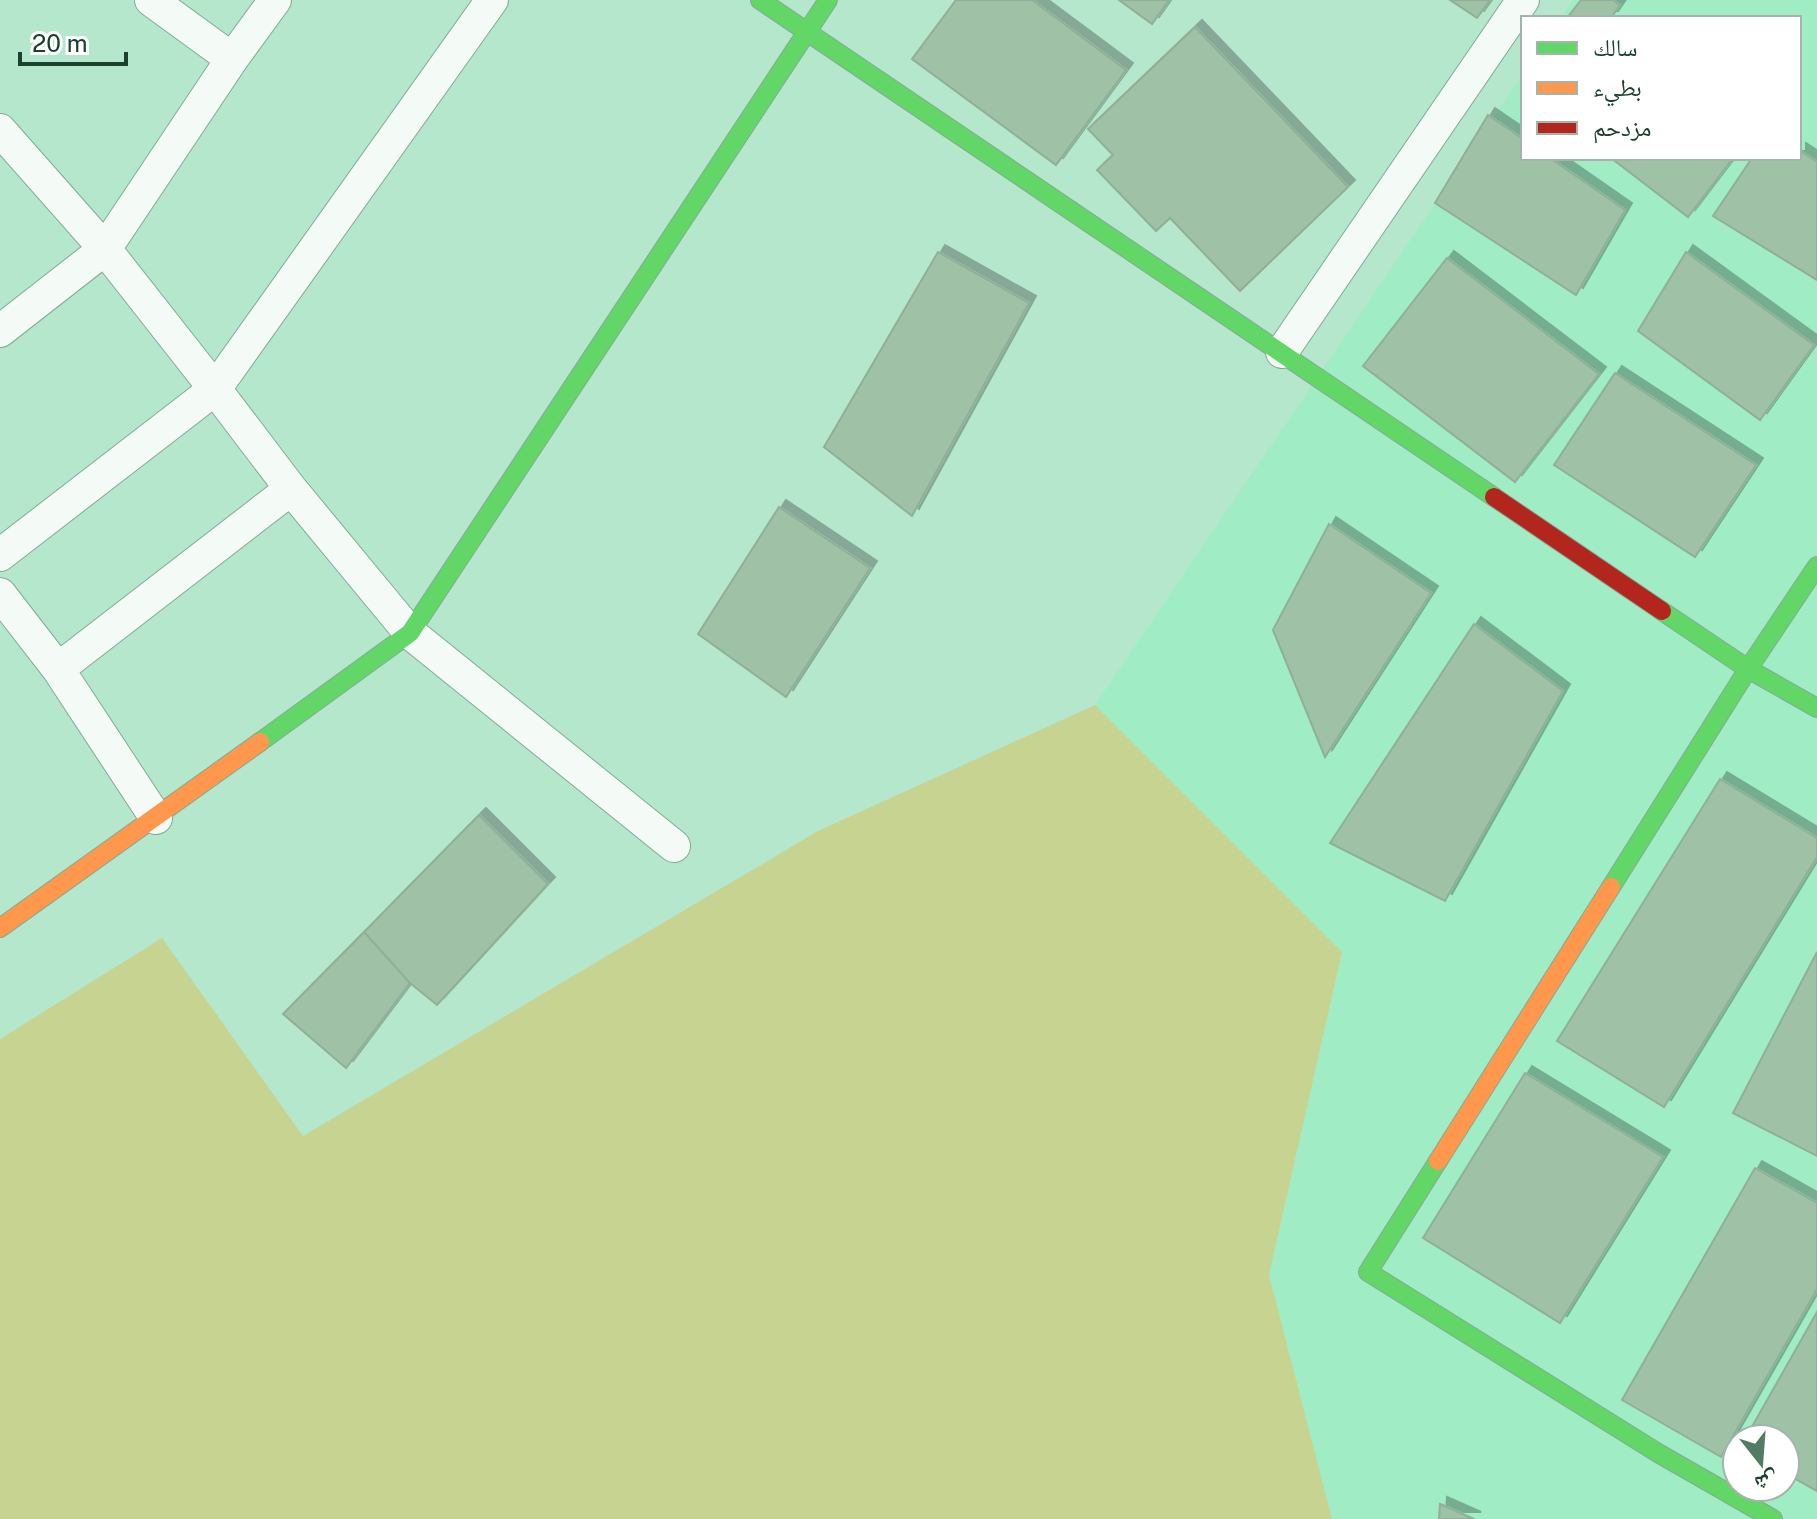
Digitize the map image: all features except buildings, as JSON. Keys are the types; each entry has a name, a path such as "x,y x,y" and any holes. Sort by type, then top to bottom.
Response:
{"street":[{"path":"151,0 232,59"},
{"path":"0,331 105,249 275,0"},
{"path":"0,555 215,389 492,0"},
{"path":"760,0 1748,669 1817,708"},
{"path":"0,928 410,633 828,0"},
{"path":"1282,352 1523,0"},
{"path":"0,130 105,249 291,489 410,633 674,846"},
{"path":"58,669 291,489"},
{"path":"1773,1519 1658,1453 1368,1272 1748,669 1817,566"},
{"path":"0,594 58,669 156,818"}],"shaded area":[{"path":"1573,0 1817,0 1817,1519 1332,1519 1269,1275 1342,952 1095,705 1521,77 1521,160 1801,160 1801,16 1562,16"},
{"path":"1095,705 1342,952 1269,1275 1332,1519 0,1519 0,1039 162,938 303,1136 818,831"}],"traffic: fast":[{"path":"760,0 1494,497"},
{"path":"260,742 410,633 828,0"},
{"path":"1611,887 1748,669 1817,566"},
{"path":"1662,611 1748,669 1817,708"},
{"path":"1438,1161 1368,1272 1658,1453 1773,1519"}],"traffic: slow":[{"path":"0,928 260,742"},
{"path":"1438,1161 1611,887"}],"traffic: jam":[{"path":"1494,497 1662,611"}]}
